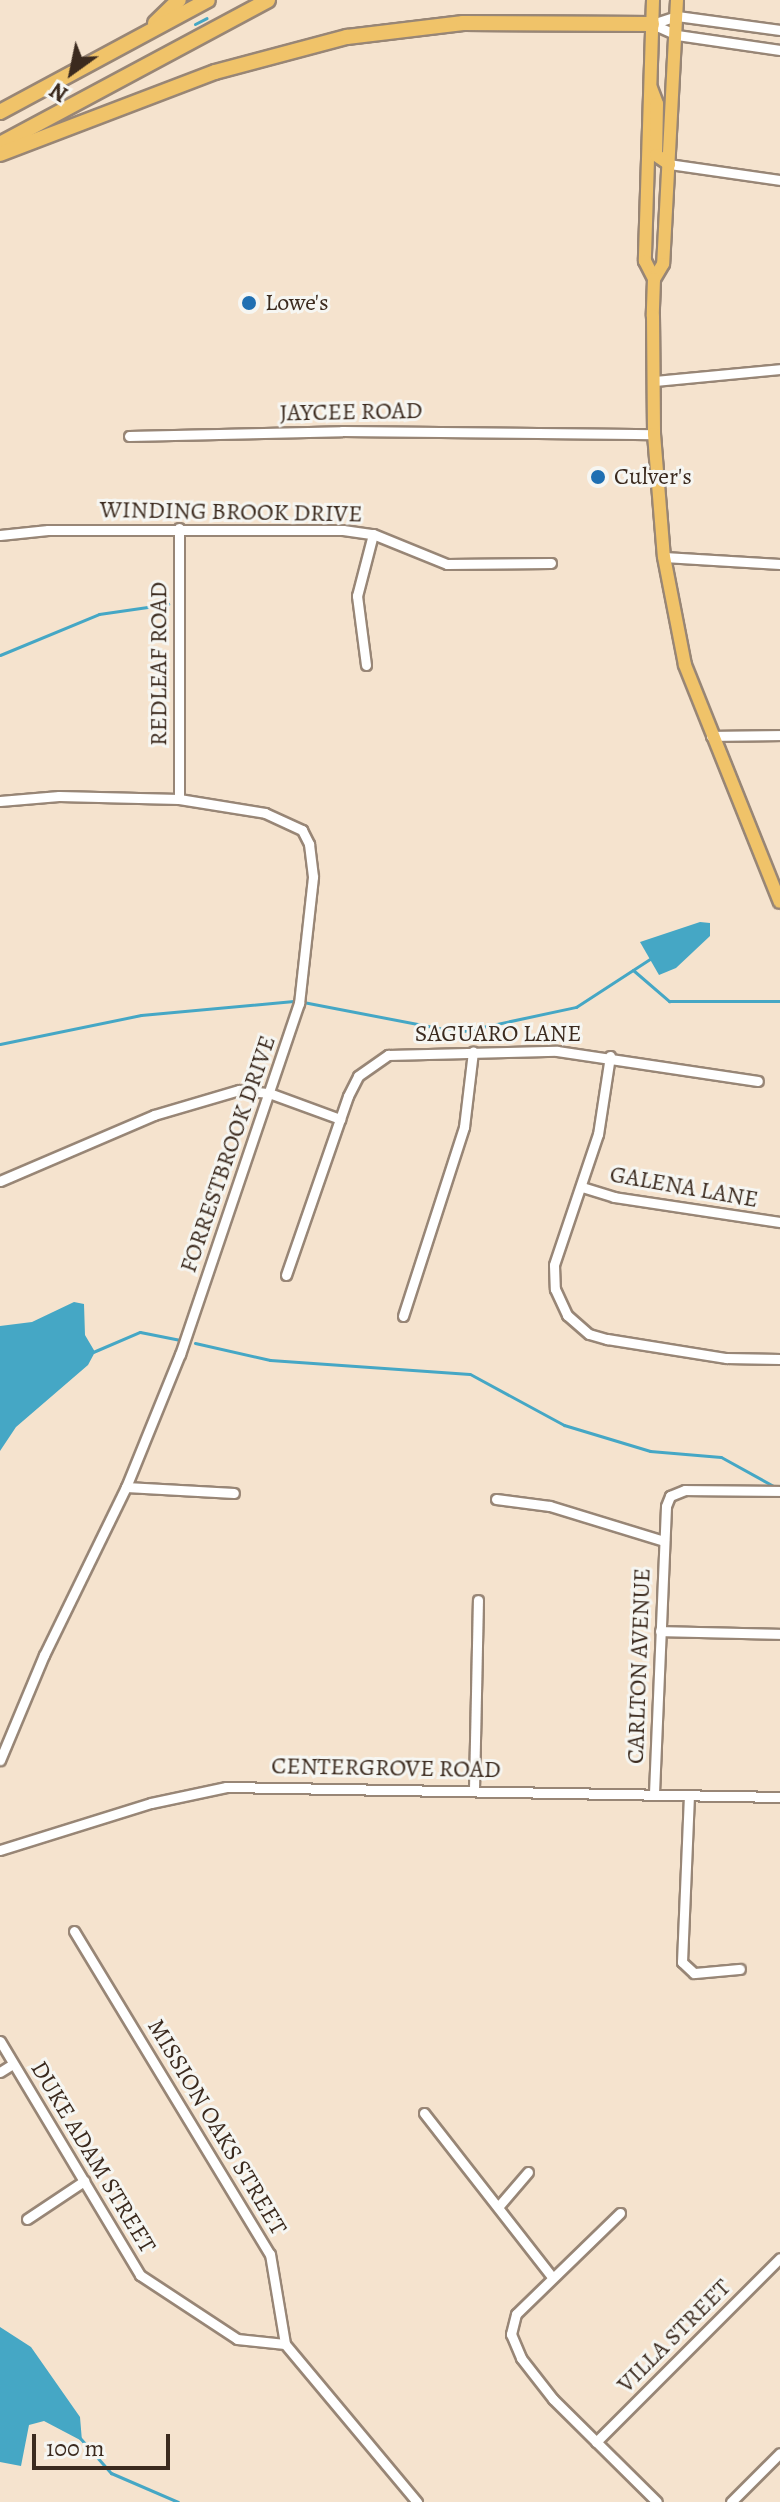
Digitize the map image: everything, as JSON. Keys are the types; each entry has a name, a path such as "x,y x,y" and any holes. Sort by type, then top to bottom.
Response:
{"highway":[{"path":"143,34 179,0"},
{"path":"0,112 208,0"},
{"path":"0,144 268,0"},
{"path":"0,154 215,72 347,37 463,23 652,24"}],"main road":[{"path":"653,0 645,261 654,279 654,434 664,557 685,665 780,902"},
{"path":"654,279 663,264 677,0"},
{"path":"650,85 657,104 656,155 669,164"}],"street":[{"path":"652,24 677,16 780,30"},
{"path":"652,24 677,35 780,50"},
{"path":"669,164 780,180"},
{"path":"654,381 780,369"},
{"name":"JAYCEE ROAD","path":"129,436 654,434"},
{"name":"WINDING BROOK DRIVE","path":"0,535 179,528 294,528 373,534 447,564 551,563"},
{"name":"REDLEAF ROAD","path":"179,528 179,799"},
{"path":"366,665 357,596 373,534"},
{"path":"664,557 780,564"},
{"path":"711,736 780,735"},
{"name":"FORRESTBROOK DRIVE","path":"0,801 59,796 179,799 288,820 309,844 313,877 304,980 180,1354 126,1487 44,1655 0,1760"},
{"name":"SAGUARO LANE","path":"286,1275 340,1119 358,1076 372,1063 416,1051 610,1056 758,1081"},
{"path":"403,1316 464,1127 473,1052"},
{"path":"610,1056 598,1134 554,1265 555,1289 567,1315 589,1334 607,1339 726,1358 780,1359"},
{"path":"0,1181 188,1103 239,1090 269,1093 340,1119"},
{"name":"GALENA LANE","path":"582,1187 614,1197 780,1222"},
{"path":"126,1487 234,1493"},
{"name":"CARLTON AVENUE","path":"654,1793 666,1506 677,1491 780,1491"},
{"path":"496,1499 550,1506 664,1541"},
{"path":"474,1789 478,1600"},
{"path":"660,1631 780,1634"},
{"name":"CENTERGROVE ROAD","path":"0,1850 151,1803 226,1787 474,1789 780,1797"},
{"path":"689,1795 682,1962 694,1973 740,1969"},
{"name":"MISSION OAKS STREET","path":"74,1931 270,2254 285,2344"},
{"name":"DUKE ADAM STREET","path":"0,2041 140,2275 237,2339 285,2344"},
{"path":"0,2072 13,2064"},
{"path":"424,2113 552,2277"},
{"path":"498,2207 528,2172"},
{"path":"27,2219 84,2181"},
{"path":"620,2213 516,2314 513,2341 553,2399 657,2502"},
{"name":"VILLA STREET","path":"596,2442 780,2258"},
{"path":"285,2344 417,2502"},
{"path":"731,2502 780,2453"}],"water":[{"path":"700,922 710,923 710,936 676,968 659,975 640,942"},
{"path":"74,1302 84,1304 85,1335 95,1352 88,1365 16,1427 0,1451 0,1326 32,1322"},
{"path":"0,2327 31,2347 80,2417 82,2441 44,2421 29,2425 21,2466 0,2462"}],"waterway":[{"path":"195,24 207,18"},
{"path":"0,655 99,614 168,604"},
{"path":"303,1002 459,1032 576,1007 650,959"},
{"path":"633,970 669,1001 780,1001"},
{"path":"0,1044 141,1015 296,1001"},
{"path":"93,1352 140,1332 180,1340"},
{"path":"195,1343 270,1360 470,1374 564,1425 650,1451 721,1457 777,1488"},
{"path":"80,2438 111,2473 178,2502"}],"place":[{"name":"Lowe's","path":"249,303"},
{"name":"Culver's","path":"598,477"}]}
